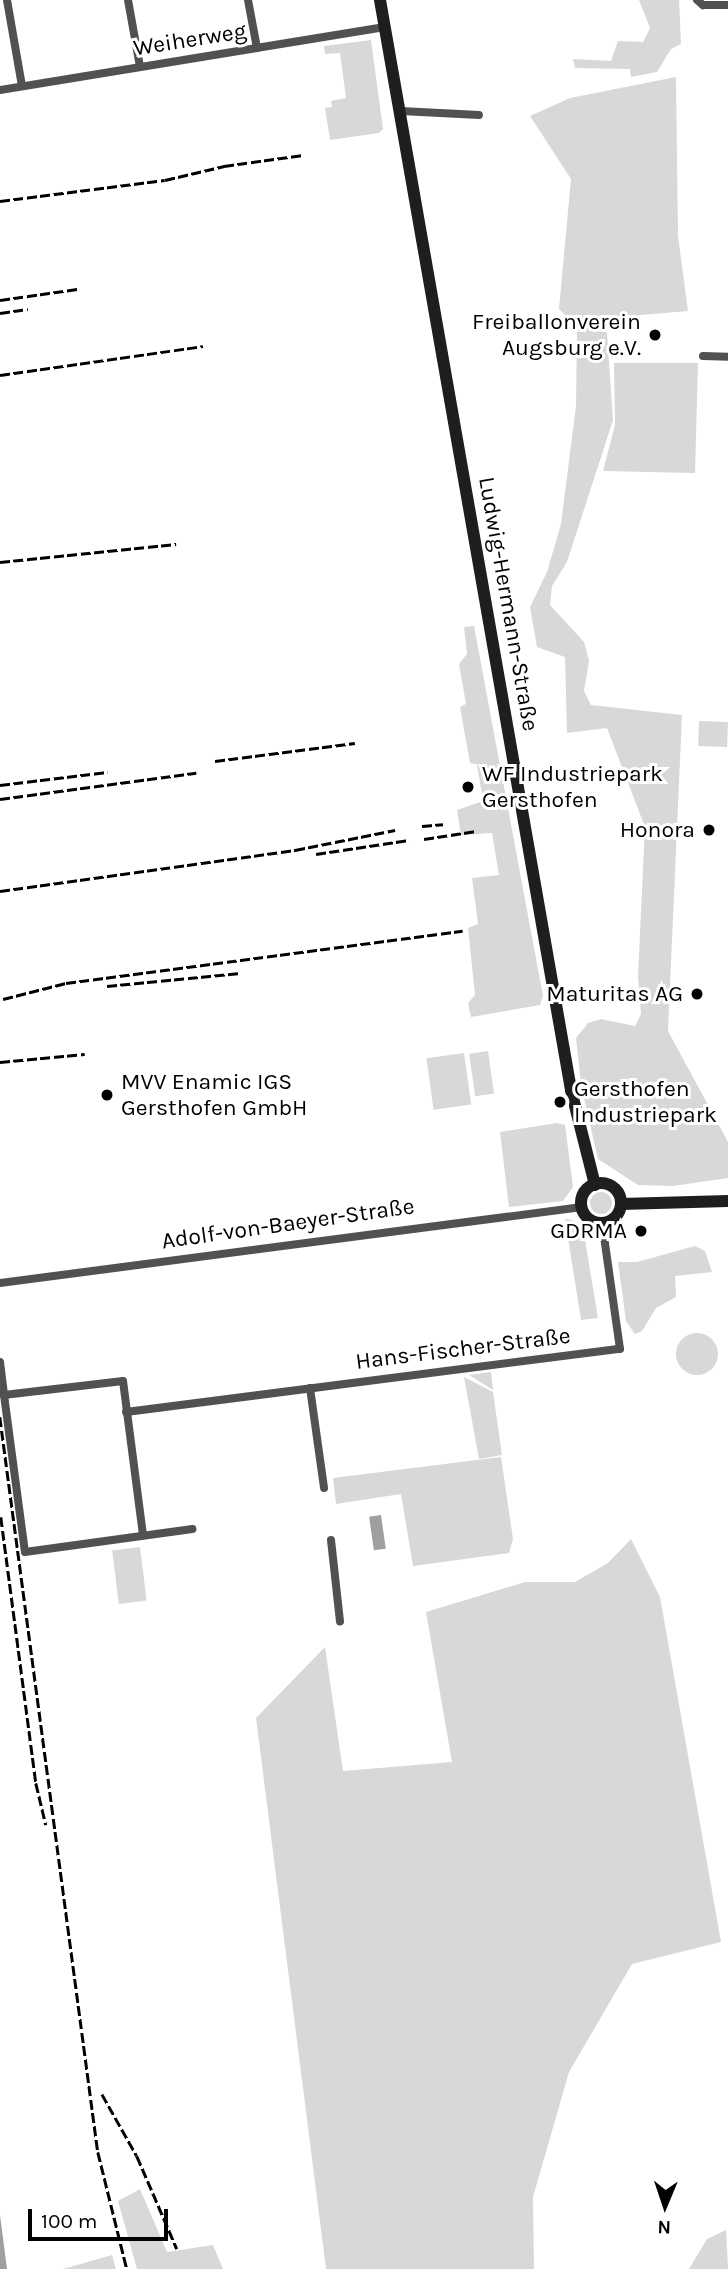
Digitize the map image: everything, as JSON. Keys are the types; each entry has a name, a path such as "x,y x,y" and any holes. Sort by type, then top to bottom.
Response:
{"street":[{"path":"7,0 22,86"},
{"path":"128,0 140,67"},
{"path":"248,0 257,48"},
{"name":"Ludwig-Hermann-Straße","path":"380,0 571,1090 595,1185"},
{"path":"697,0 703,5 728,5"},
{"name":"Weiherweg","path":"0,90 385,27"},
{"path":"401,111 479,115"},
{"path":"703,356 728,357"},
{"path":"595,1185 613,1188 621,1204 615,1217 602,1223 592,1221 582,1207 585,1192 595,1185"},
{"path":"621,1204 728,1201"},
{"name":"Adolf-von-Baeyer-Straße","path":"0,1283 582,1207"},
{"name":"Hans-Fischer-Straße","path":"126,1412 620,1349 602,1223"},
{"path":"0,1362 24,1552 192,1529"},
{"path":"4,1395 123,1381 143,1535"},
{"path":"310,1388 324,1488"},
{"path":"331,1540 340,1622"}],"shaded area":[{"path":"639,0 679,0 681,44 671,49 657,72 631,77 630,69 575,68 573,59 611,61 618,41 643,42 650,28"},
{"path":"371,40 383,129 379,133 330,140 325,108 332,107 331,101 346,98 340,53 325,54 324,46"},
{"path":"676,77 678,236 688,311 606,318 613,420 567,562 552,586 550,605 584,642 589,661 584,691 591,705 682,715 668,1031 728,1142 728,1178 673,1186 638,1185 598,1159 581,1085 576,1038 588,1023 601,1019 635,1026 641,1014 638,976 645,827 607,728 567,733 565,657 537,647 530,607 547,572 561,524 576,406 577,327 559,309 571,179 530,116 570,98"},
{"path":"614,363 698,363 695,473 603,471 615,425"},
{"path":"474,626 543,996 540,1005 471,1017 468,1003 475,995 468,928 478,924 472,878 499,875 492,833 461,835 457,810 483,801 477,764 470,763 460,707 466,704 459,664 467,654 464,627"},
{"path":"699,721 728,722 727,747 698,746"},
{"path":"488,1051 494,1094 475,1096 469,1054"},
{"path":"464,1053 471,1104 434,1110 426,1058"},
{"path":"557,1123 565,1125 573,1187 563,1201 509,1207 500,1132"},
{"path":"601,1192 609,1195 612,1203 609,1211 601,1214 593,1211 590,1203 593,1195"},
{"path":"565,1219 572,1220 584,1234 598,1318 581,1320"},
{"path":"695,1246 705,1251 712,1272 675,1276 676,1297 656,1308 642,1331 635,1334 626,1321 618,1262 637,1262"},
{"path":"697,1333 712,1339 718,1354 712,1369 697,1375 682,1369 676,1354 682,1339"},
{"path":"491,1372 493,1390 469,1375"},
{"path":"464,1377 493,1392 502,1455 479,1459"},
{"path":"501,1457 513,1539 509,1553 413,1566 401,1494 336,1504 333,1478"},
{"path":"381,1515 386,1549 374,1550 369,1517"},
{"path":"631,1539 660,1597 721,1942 632,1964 569,2072 533,2197 534,2269 326,2269 256,1718 325,1647 343,1771 452,1762 426,1612 525,1582 575,1582 608,1563"},
{"path":"140,1547 147,1601 119,1604 112,1550"},
{"path":"140,2189 167,2252 213,2245 223,2269 137,2269 118,2201"},
{"path":"0,2215 7,2269 0,2269"},
{"path":"726,2230 728,2269 689,2269 707,2239"},
{"path":"112,2255 116,2269 63,2269"}],"railway":[{"path":"0,201 165,180 224,166 303,155"},
{"path":"0,300 77,289"},
{"path":"0,313 28,309"},
{"path":"0,375 203,346"},
{"path":"0,562 176,544"},
{"path":"215,761 355,743"},
{"path":"0,785 107,772"},
{"path":"0,799 196,773"},
{"path":"422,826 443,824"},
{"path":"0,891 295,850 395,830"},
{"path":"424,839 476,831"},
{"path":"316,854 409,840"},
{"path":"3,999 66,983 463,931"},
{"path":"107,986 240,973"},
{"path":"0,1062 85,1054"},
{"path":"0,1417 98,2152 127,2269"},
{"path":"1,1517 36,1783 46,1825"},
{"path":"102,2094 137,2156 177,2249"}],"place":[{"name":"Freiballonverein Augsburg e.V.","path":"655,335"},
{"name":"WF Industriepark Gersthofen","path":"468,787"},
{"name":"Honora","path":"709,830"},
{"name":"Maturitas AG","path":"697,994"},
{"name":"MVV Enamic IGS Gersthofen GmbH","path":"107,1095"},
{"name":"Gersthofen Industriepark","path":"560,1102"},
{"name":"GDRMA","path":"641,1231"}]}
